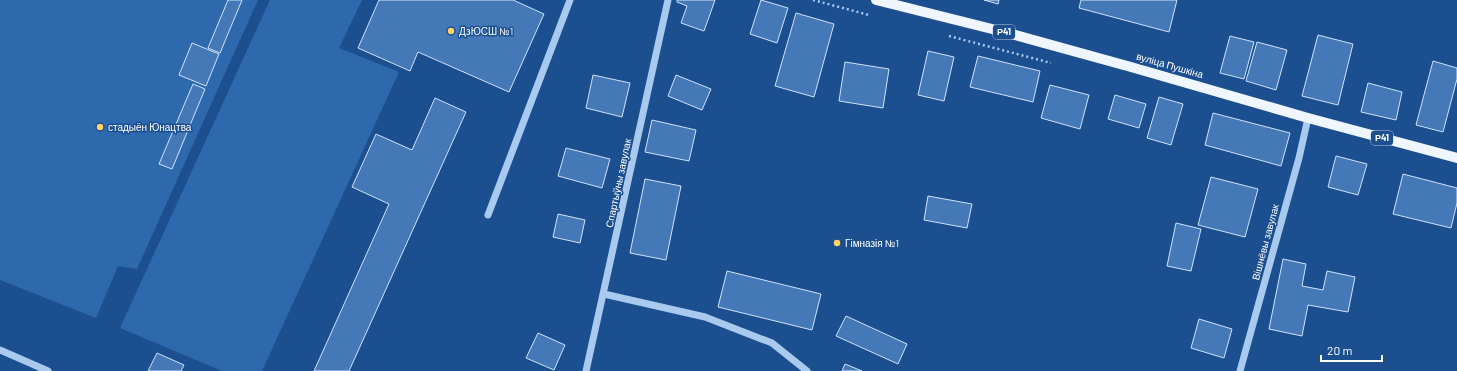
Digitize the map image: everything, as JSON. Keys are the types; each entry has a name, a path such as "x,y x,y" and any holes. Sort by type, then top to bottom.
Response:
{"main road":[{"name":"вуліца Пушкіна","path":"876,0 901,3 1131,66 1308,118 1457,158"}],"street":[{"path":"488,215 570,0"},
{"name":"Спартыўны завулак","path":"586,371 668,0"},
{"name":"Вішнёвы завулак","path":"1240,371 1299,158 1308,118"},
{"path":"604,294 705,317 772,343 807,371"},
{"path":"0,350 48,371"}],"shaded area":[{"name":"стадыён Юнацтва","path":"0,0 258,0 137,269 118,266 96,318 0,280"},
{"path":"270,0 362,0 339,48 399,72 262,371 222,371 120,328"}],"building":[{"path":"228,0 242,0 220,53 208,48"},
{"name":"ДзЮСШ №1","path":"379,0 513,0 544,14 509,92 418,52 410,71 358,48"},
{"path":"677,0 715,0 704,31 681,23 687,6 677,2"},
{"path":"761,0 788,8 777,43 750,34"},
{"path":"984,0 999,0 998,4"},
{"path":"1081,0 1177,0 1169,32 1079,8"},
{"path":"796,13 834,24 814,97 775,86"},
{"path":"1318,35 1353,44 1338,105 1302,96"},
{"path":"1230,36 1254,42 1244,79 1220,73"},
{"path":"1257,42 1287,50 1276,90 1246,81"},
{"path":"192,43 219,54 206,86 179,75"},
{"path":"928,51 954,57 944,101 918,95"},
{"path":"978,56 1040,71 1033,102 970,87"},
{"path":"1433,61 1457,68 1457,79 1443,132 1416,125"},
{"path":"845,62 889,69 883,108 839,101"},
{"path":"593,75 630,83 622,117 586,108"},
{"path":"676,75 711,89 702,110 668,96"},
{"path":"1368,83 1402,92 1396,120 1361,112"},
{"path":"193,84 205,89 172,169 159,164"},
{"path":"1050,85 1089,95 1080,129 1041,118"},
{"path":"1115,95 1146,104 1139,128 1108,119"},
{"path":"1159,97 1183,104 1171,145 1147,138"},
{"path":"435,98 466,112 349,371 314,371 389,204 352,187 376,134 412,150"},
{"path":"1213,113 1290,133 1281,166 1205,145"},
{"path":"652,120 696,130 689,161 645,152"},
{"path":"566,148 610,159 602,188 558,176"},
{"path":"1336,156 1367,164 1358,195 1328,187"},
{"path":"1403,174 1457,188 1457,203 1451,228 1393,214"},
{"path":"1211,177 1258,189 1245,237 1198,225"},
{"path":"645,179 681,186 666,260 630,253"},
{"path":"928,196 972,204 967,228 924,220"},
{"path":"558,214 585,220 580,243 553,237"},
{"path":"1176,223 1201,229 1191,271 1167,266"},
{"path":"1283,259 1306,264 1302,286 1323,290 1327,271 1355,277 1348,312 1308,305 1302,336 1269,329"},
{"path":"727,271 821,294 812,330 718,307"},
{"path":"846,316 907,344 898,364 836,336"},
{"path":"1199,319 1232,329 1224,358 1191,348"},
{"path":"538,333 565,345 554,370 526,358"},
{"path":"157,353 184,365 181,371 148,371"},
{"path":"845,364 862,371 842,371"}],"place":[{"name":"ДзЮСШ №1","path":"451,31"},
{"name":"стадыён Юнацтва","path":"100,127"},
{"name":"Гімназія №1","path":"837,243"}]}
